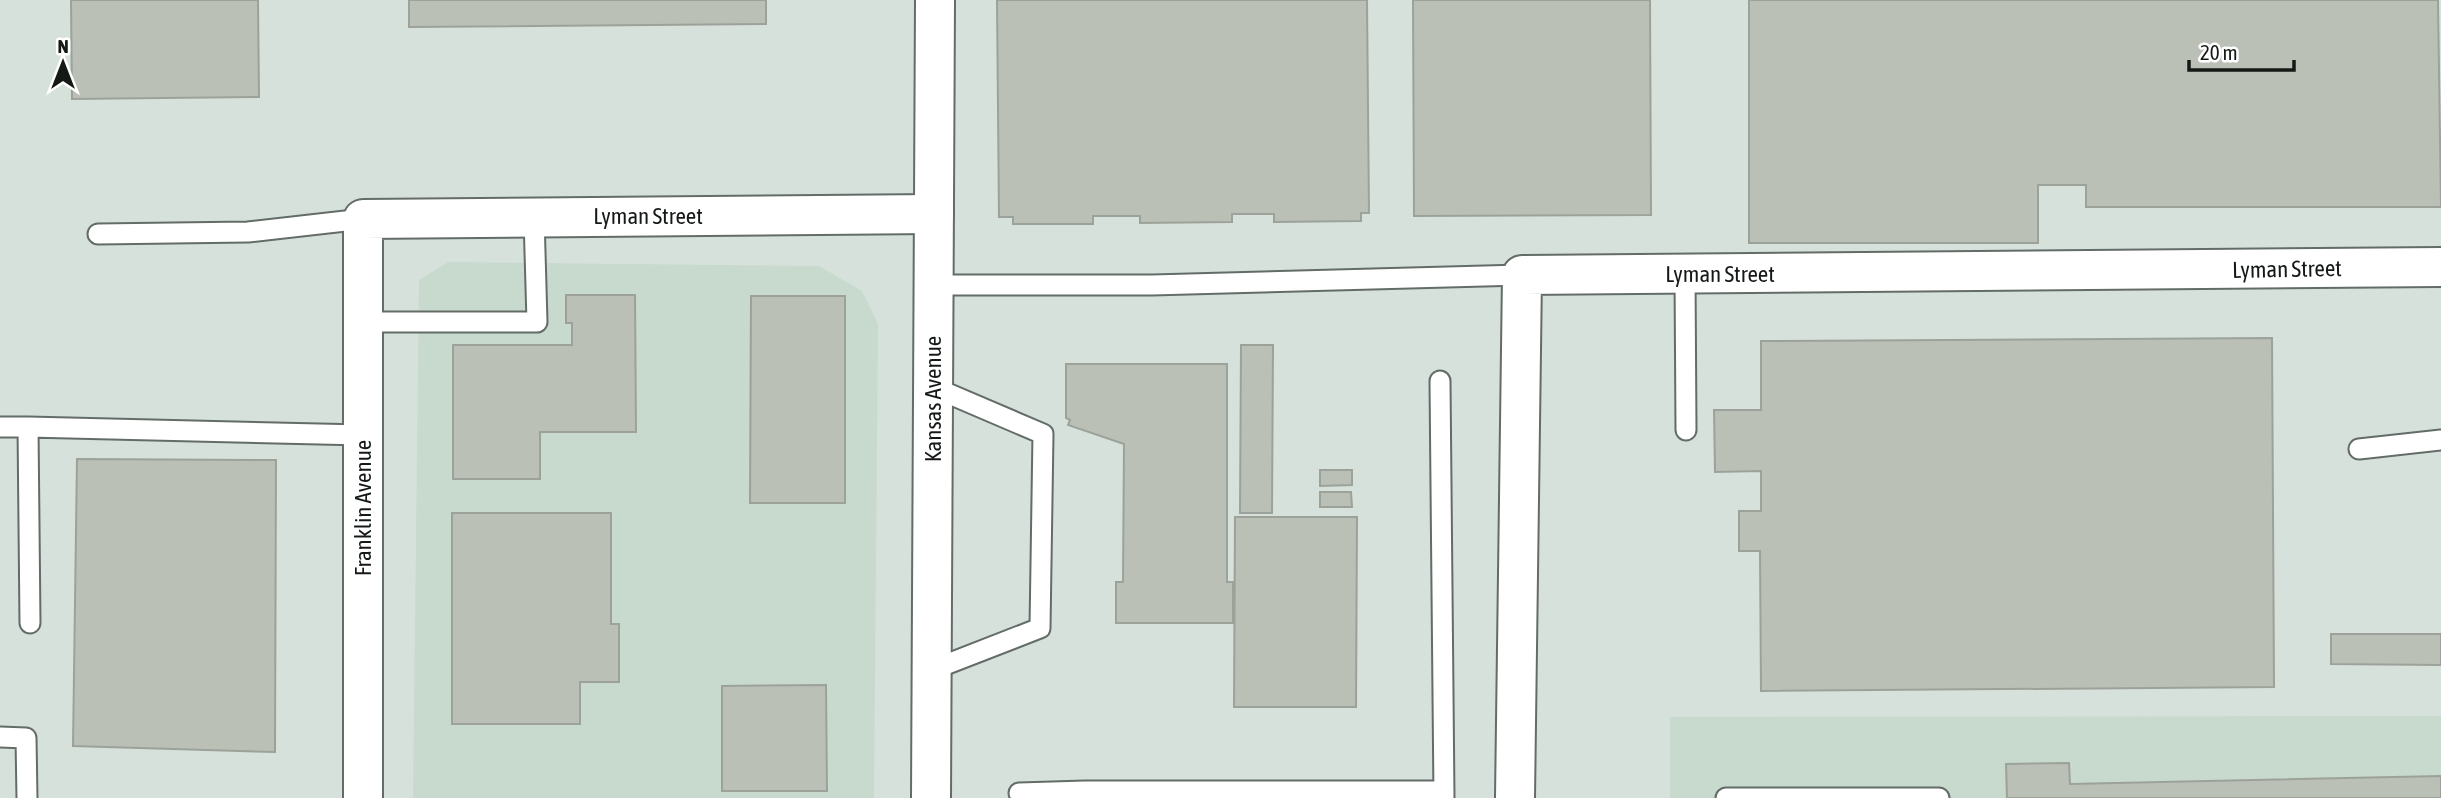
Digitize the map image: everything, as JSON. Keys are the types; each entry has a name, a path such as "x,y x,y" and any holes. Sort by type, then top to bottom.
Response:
{"street":[{"name":"Kansas Avenue","path":"932,798 935,0"},
{"name":"Lyman Street","path":"363,219 934,214"},
{"name":"Franklin Avenue","path":"363,219 363,798"},
{"name":"Lyman Street","path":"1522,275 2441,267"},
{"path":"1515,798 1522,275"}],"lane":[{"path":"363,322 537,322 534,217"},
{"path":"98,234 248,232 363,219"},
{"path":"1685,274 1686,430"},
{"path":"934,285 1152,285 1522,275"},
{"path":"1019,793 1085,790 1444,794 1440,381"},
{"path":"932,670 1040,628 1043,434 933,387"},
{"path":"0,427 363,435"},
{"path":"27,427 30,623"},
{"path":"2359,449 2441,440"},
{"path":"0,737 26,738 27,798"},
{"path":"1726,798 1938,798"}],"shaded area":[{"path":"448,262 819,266 862,291 878,324 874,798 413,798 419,280"},
{"path":"2441,716 2441,798 1670,798 1670,717"}],"building":[{"path":"71,0 258,0 259,97 72,99"},
{"path":"409,0 766,0 766,24 409,27"},
{"path":"997,0 1367,0 1369,213 1361,213 1361,221 1274,222 1274,214 1232,214 1232,222 1140,223 1140,216 1093,216 1093,224 1013,224 1013,217 999,217"},
{"path":"1413,0 1650,0 1651,215 1414,216"},
{"path":"1749,0 2438,0 2441,207 2086,207 2086,185 2038,185 2038,243 1749,243"},
{"path":"566,295 635,295 636,432 540,432 540,479 453,479 453,345 572,345 572,323 566,323"},
{"path":"751,296 845,296 845,503 750,503"},
{"path":"2272,338 2274,687 1761,691 1760,551 1739,551 1739,511 1761,511 1761,471 1715,472 1714,410 1761,410 1761,341"},
{"path":"1241,345 1273,345 1272,513 1240,513"},
{"path":"1066,364 1227,364 1227,582 1233,582 1233,623 1116,623 1116,582 1123,582 1124,444 1068,425 1070,420 1066,418"},
{"path":"77,459 276,460 275,752 73,746"},
{"path":"1320,470 1352,470 1352,485 1320,486"},
{"path":"1320,492 1351,492 1352,507 1320,507"},
{"path":"452,513 611,513 611,624 619,624 619,682 580,682 580,724 452,724"},
{"path":"1235,517 1357,517 1356,707 1234,707"},
{"path":"2331,634 2441,634 2441,665 2331,664"},
{"path":"826,685 827,791 722,791 722,686"},
{"path":"2069,763 2070,784 2441,776 2441,798 2007,798 2006,764"}]}
